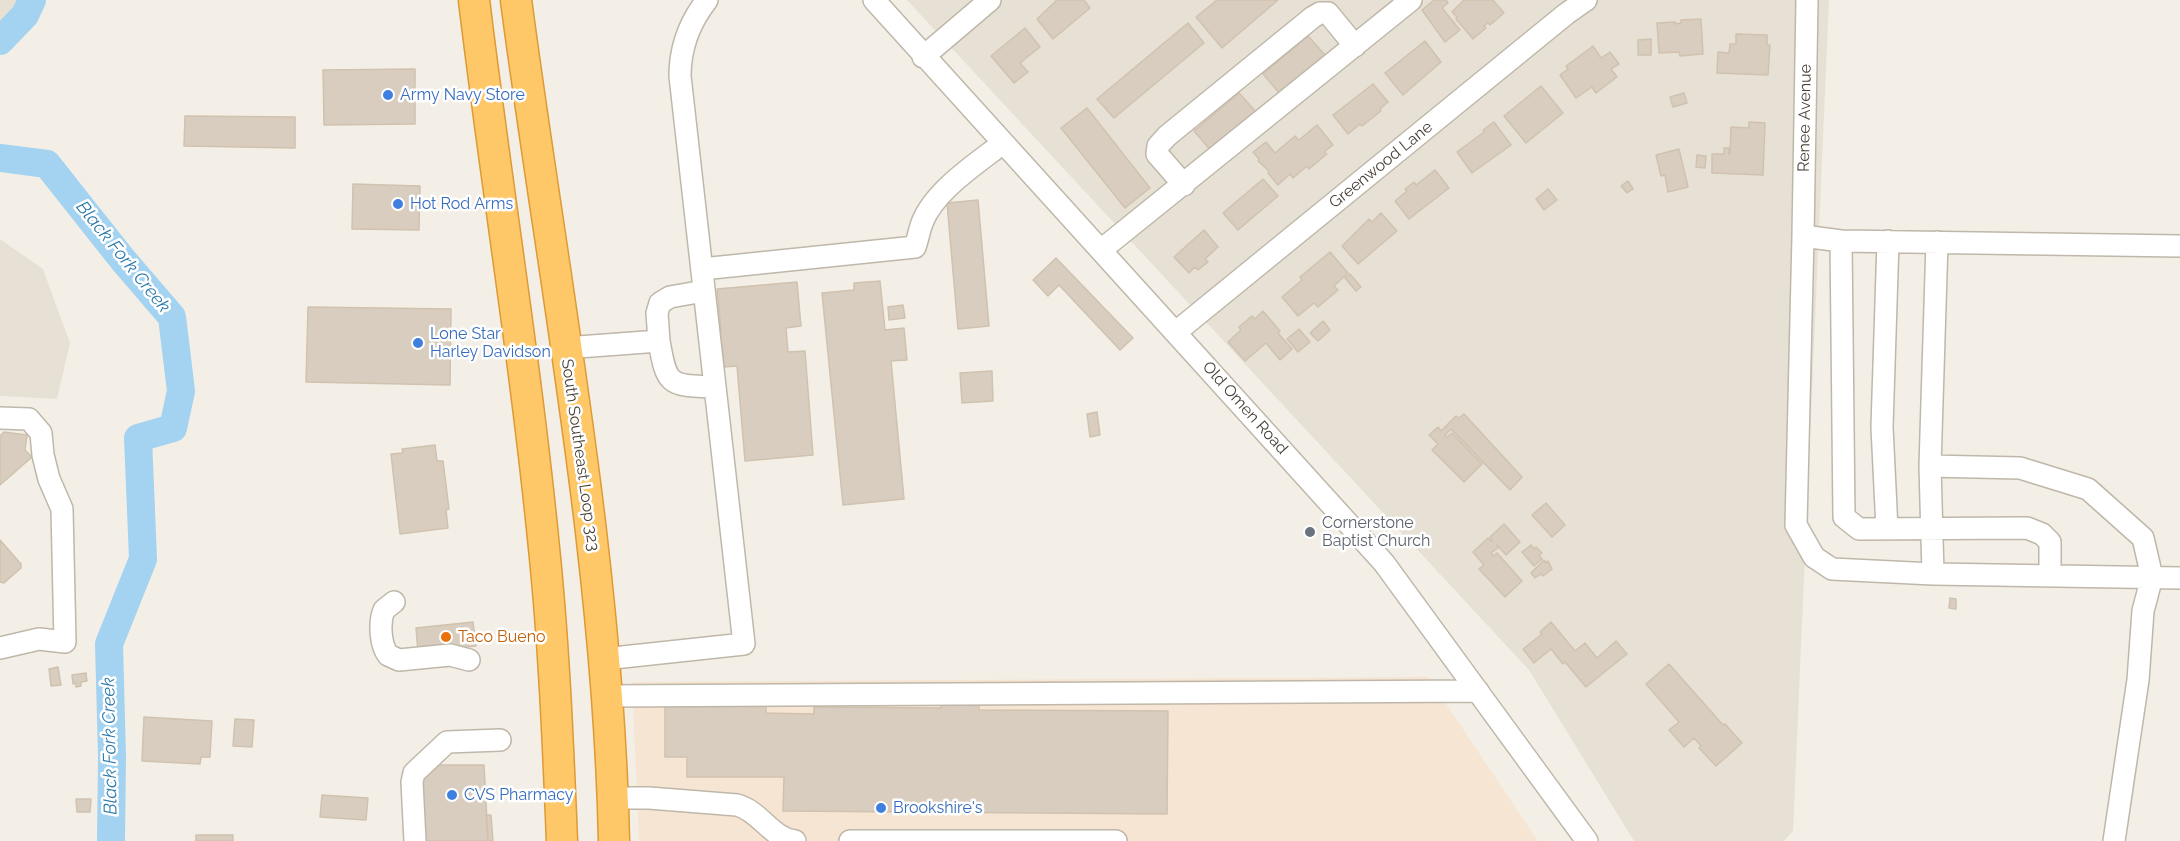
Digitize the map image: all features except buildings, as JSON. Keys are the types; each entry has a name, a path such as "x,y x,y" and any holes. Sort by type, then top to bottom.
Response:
{"highway":[{"path":"474,0 528,405 546,562 557,705 562,841"},
{"name":"South Southeast Loop 323","path":"516,0 592,545 607,696 614,841"},
{"path":"510,274 554,269"}],"street":[{"path":"604,659 744,644 680,64 681,50 690,25 707,0"},
{"name":"Old Omen Road","path":"874,0 923,57 1176,332 1384,563 1587,841"},
{"path":"923,57 990,0"},
{"path":"1101,250 1411,0"},
{"name":"Greenwood Lane","path":"1176,332 1586,0"},
{"name":"Renee Avenue","path":"1807,0 1796,525 1814,557 1832,569 1933,574 2180,578"},
{"path":"1184,184 1157,154 1158,146 1167,136 1313,17 1320,13 1328,13 1355,46"},
{"path":"702,269 915,247 922,222 933,204 961,175 1003,143"},
{"path":"1803,236 1841,241 2180,246"},
{"path":"1841,241 1844,517 1859,529 2027,528 2042,534 2050,542 2050,576"},
{"path":"1887,529 1882,427 1888,241"},
{"path":"1933,574 1930,466 1937,242"},
{"path":"704,291 670,297 660,303 657,313 659,341 664,371 672,381 686,386 715,387"},
{"path":"565,348 659,341"},
{"path":"0,418 29,419 41,433 49,479 62,509 65,642 39,639 0,648"},
{"path":"1930,466 2020,468 2088,489 2143,538 2152,577 2143,611 2138,680 2114,841"},
{"path":"394,602 384,610 381,623 383,644 388,656 399,660 450,655 469,660"},
{"path":"607,696 1478,691"},
{"path":"416,841 412,782 414,773 447,742 500,740"},
{"path":"613,798 649,798 737,805 751,810 782,837 795,841"},
{"path":"850,841 1116,841"}],"shaded area":[{"path":"0,0 23,0 15,32 0,32"},
{"path":"907,0 1829,0 1793,831 1784,841 1634,841 1529,670"},
{"path":"0,239 43,269 70,343 57,399 0,396"},
{"path":"1428,677 1538,841 639,841 632,682"}],"waterway":[{"name":"Black Fork Creek","path":"0,41 25,15 32,0"},
{"name":"Black Fork Creek","path":"0,158 47,164 123,260 172,317 181,391 173,428 138,438 143,559 109,644 112,757 111,841"}],"place":[{"name":"Army Navy Store","path":"388,95"},
{"name":"Hot Rod Arms","path":"398,204"},
{"name":"Lone Star Harley Davidson","path":"418,343"},
{"name":"Cornerstone Baptist Church","path":"1310,532"},
{"name":"Taco Bueno","path":"446,637"},
{"name":"CVS Pharmacy","path":"452,795"},
{"name":"Brookshire's","path":"881,808"}]}
